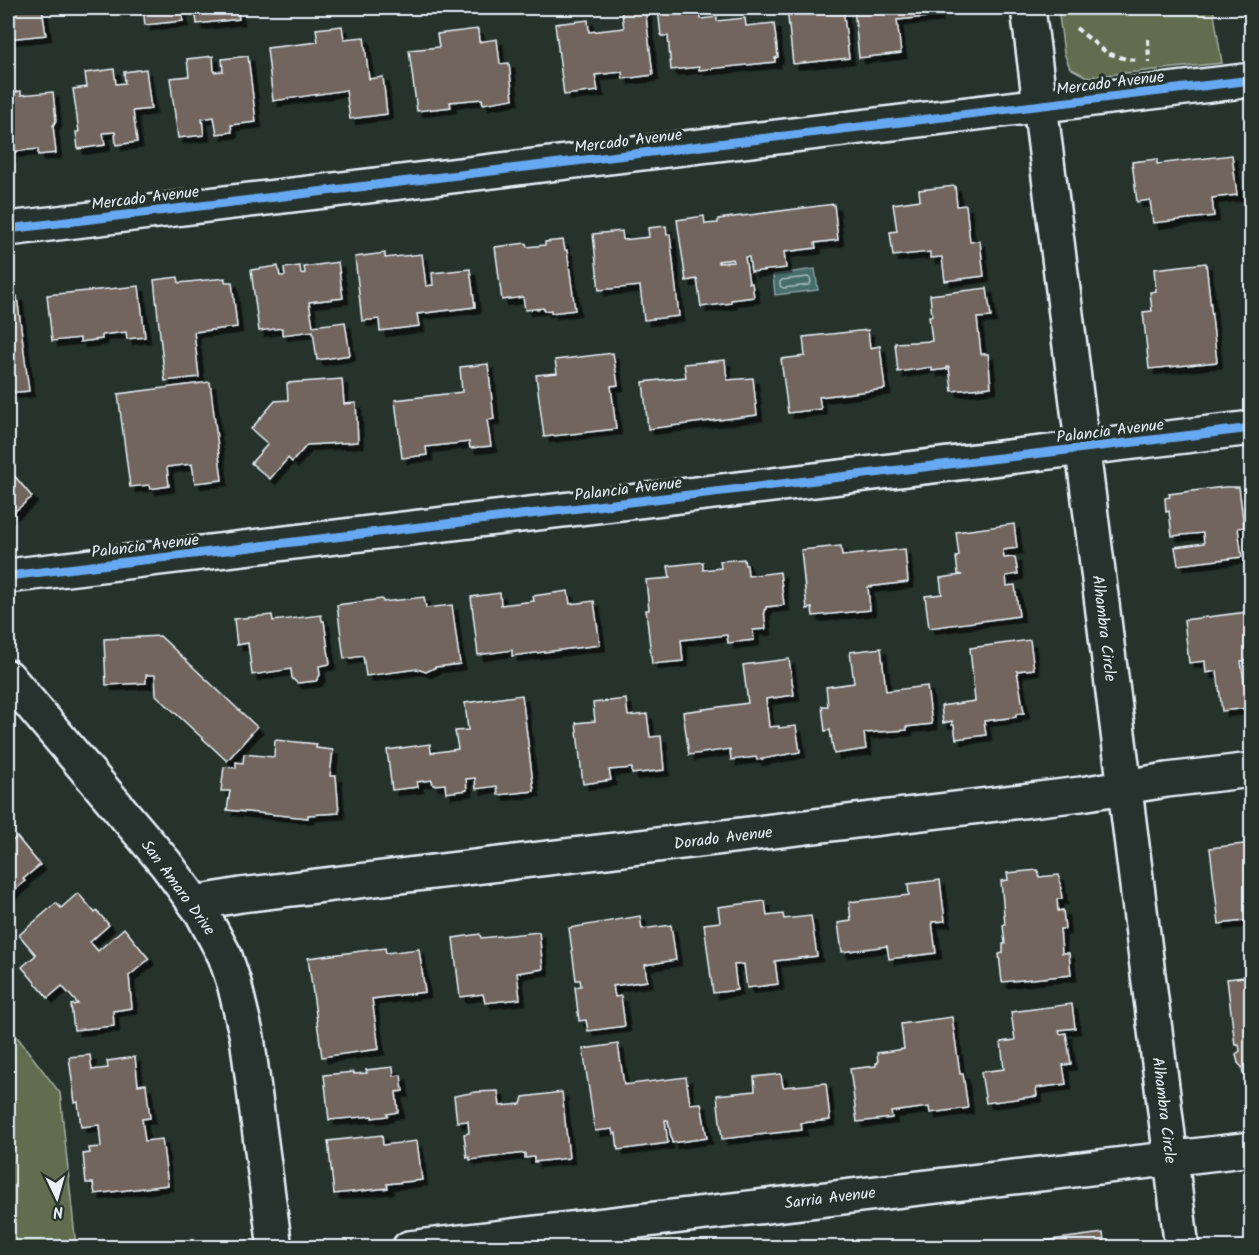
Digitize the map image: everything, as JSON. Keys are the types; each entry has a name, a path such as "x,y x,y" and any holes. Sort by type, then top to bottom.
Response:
{"street":[{"name":"Alhambra Circle","path":"1028,8 1182,1248"},
{"name":"Mercado Avenue","path":"8,229 1251,80"},
{"name":"Palancia Avenue","path":"8,576 1251,428"},
{"name":"San Amaro Drive","path":"8,677 156,852 202,912 225,956 243,1016 252,1068 275,1248"},
{"name":"Dorado Avenue","path":"195,903 241,895 1081,794 1124,786 1251,770"},
{"name":"Sarria Avenue","path":"409,1248 1251,1149"}],"path":[{"path":"1076,28 1107,53 1126,59 1149,62 1148,39"}],"green space":[{"path":"1058,8 1213,8 1222,63 1087,77 1070,68 1064,53"},
{"path":"8,1025 60,1093 76,1247 8,1247"}],"water":[{"path":"815,269 818,290 775,295 773,275"}],"building":[{"path":"8,8 42,8 46,35 8,39"},
{"path":"143,8 181,8 183,21 145,25"},
{"path":"195,8 237,8 239,19 197,24"},
{"path":"621,8 645,8 653,75 623,79 622,72 595,75 598,91 564,95 555,24 588,20 589,32 624,28"},
{"path":"658,8 684,8 690,12 700,11 701,19 717,17 717,21 745,18 746,26 774,23 778,57 775,58 775,62 699,70 699,67 671,70 668,36 661,36"},
{"path":"787,8 843,8 849,58 793,64"},
{"path":"854,8 936,8 937,16 897,20 901,53 859,58"},
{"path":"342,26 344,39 364,37 369,79 383,77 387,114 350,119 346,90 273,101 267,48 318,42 316,29"},
{"path":"478,29 479,42 497,39 500,64 509,63 513,99 483,104 482,99 450,102 451,107 417,111 409,50 439,47 437,34"},
{"path":"213,56 214,72 223,71 222,59 248,56 256,122 231,125 232,132 217,134 214,117 202,119 204,135 178,138 170,78 189,76 187,59"},
{"path":"114,69 116,84 125,83 124,72 146,69 151,109 133,111 137,142 116,145 115,132 103,133 105,145 78,149 76,132 79,132 73,89 87,87 85,73"},
{"path":"21,91 21,95 53,92 56,153 38,155 38,149 10,152 11,157 8,158 8,93"},
{"path":"1232,155 1237,195 1212,198 1214,216 1153,223 1150,200 1137,202 1132,162 1157,159 1157,164"},
{"path":"955,186 957,206 966,205 970,242 980,241 984,276 945,281 942,257 930,258 930,252 893,256 890,232 897,231 893,204 920,200 919,190"},
{"path":"834,204 838,240 815,243 816,248 784,252 786,268 751,272 749,257 745,257 749,283 752,283 754,297 701,307 697,279 686,281 677,220 704,216 705,224 718,223 718,219","holes":["733,259 734,262 718,263 718,261"]},
{"path":"666,226 667,235 670,234 679,316 644,320 640,286 599,290 593,234 622,231 623,240 649,237 648,228"},
{"path":"563,240 565,250 567,250 575,310 551,313 551,310 544,311 544,308 525,310 523,297 502,300 495,247 526,243 527,247"},
{"path":"385,253 385,258 422,254 426,286 433,285 432,273 470,269 475,307 417,314 419,326 380,331 379,319 362,321 355,257"},
{"path":"338,262 343,298 309,302 313,326 345,322 350,355 317,360 313,331 282,335 282,328 259,331 251,270 278,266 280,276 285,276 284,268 300,266 301,274 305,273 304,267"},
{"path":"1206,263 1217,362 1149,369 1143,312 1152,311 1150,292 1156,291 1154,269"},
{"path":"178,277 179,283 225,278 225,282 232,282 237,327 194,332 199,377 165,381 154,280"},
{"path":"139,286 145,337 127,339 126,332 102,335 102,339 80,342 80,338 52,341 47,295"},
{"path":"987,288 991,317 977,318 981,354 988,354 991,387 952,391 949,367 932,371 932,367 898,372 895,343 932,341 929,316 932,316 930,295"},
{"path":"17,296 29,391 8,393 8,297"},
{"path":"868,330 870,348 880,346 885,389 819,397 821,409 788,413 781,359 805,356 803,337"},
{"path":"613,353 618,385 611,386 616,429 544,437 536,375 557,373 555,360"},
{"path":"725,360 727,380 753,378 757,415 648,429 643,382 686,377 684,364"},
{"path":"488,364 494,419 487,420 491,446 470,448 469,442 426,447 427,455 402,458 395,400 462,392 460,367"},
{"path":"342,379 344,404 356,403 358,442 307,445 292,462 288,458 270,479 251,463 268,444 251,429 275,401 288,400 287,383"},
{"path":"210,382 222,480 195,483 192,464 167,467 169,486 150,489 149,485 130,487 118,394"},
{"path":"8,468 32,497 8,517"},
{"path":"1239,487 1244,527 1238,528 1242,557 1178,565 1175,547 1204,543 1203,533 1172,536 1165,498 1170,497 1169,494"},
{"path":"1014,524 1017,548 1003,550 1004,558 1015,557 1018,574 1006,576 1007,586 1015,585 1019,616 929,628 925,596 942,594 940,578 962,575 958,574 956,557 959,556 956,532"},
{"path":"841,546 842,556 905,549 908,582 868,587 870,610 813,616 812,608 807,609 801,550"},
{"path":"744,559 748,576 780,572 784,605 766,607 764,610 766,629 753,630 754,640 728,643 727,635 681,640 683,661 652,664 646,610 649,610 646,580 670,578 668,566 703,562 703,570 721,568 720,561"},
{"path":"568,591 570,604 594,601 600,645 512,656 512,650 478,655 471,597 500,593 501,605 534,601 533,596"},
{"path":"424,597 426,608 452,605 460,664 436,667 426,672 417,669 366,676 363,656 344,659 337,605 382,599 383,602"},
{"path":"1252,603 1252,636 1249,636 1249,631 1247,632 1248,646 1252,645 1252,660 1241,661 1245,688 1252,687 1252,701 1247,702 1248,708 1222,711 1217,671 1206,673 1205,661 1189,663 1184,620 1247,612 1245,604"},
{"path":"272,615 273,621 321,615 324,621 330,664 319,666 320,675 316,681 297,683 292,678 291,669 252,675 248,643 237,645 234,619"},
{"path":"160,636 257,727 227,761 156,695 155,675 146,675 146,683 106,685 104,639"},
{"path":"1030,640 1034,669 1017,671 1024,713 1016,714 1016,717 984,721 986,735 956,739 952,721 943,723 941,706 975,701 970,648"},
{"path":"881,648 886,691 927,686 932,724 906,727 907,730 864,733 866,749 834,754 830,730 825,731 822,706 828,706 826,687 854,683 850,652"},
{"path":"789,659 794,695 766,699 769,727 796,726 800,752 757,760 756,757 731,760 730,749 689,755 683,712 748,703 743,665"},
{"path":"522,695 534,791 498,795 497,786 476,789 475,778 466,779 467,790 446,793 445,784 433,785 432,780 417,782 418,787 392,790 387,750 430,744 431,753 458,749 455,731 468,730 465,703"},
{"path":"626,699 628,716 647,714 650,737 661,736 664,770 632,774 632,768 609,770 611,780 583,784 576,723 595,721 593,703"},
{"path":"275,740 317,744 316,748 333,750 330,776 336,776 339,813 308,815 308,818 227,810 230,791 221,791 224,767 236,768 236,762 243,763 244,754 274,757"},
{"path":"17,837 40,865 8,896 8,844"},
{"path":"1252,843 1252,920 1219,924 1210,848"},
{"path":"1038,870 1039,877 1059,875 1062,899 1057,899 1058,911 1063,910 1065,929 1060,929 1062,953 1069,953 1071,975 1002,982 999,954 1003,953 1003,944 1005,944 1003,925 1005,925 1001,881 1008,880 1007,873"},
{"path":"940,880 945,921 932,922 936,953 889,959 887,946 842,952 838,923 851,921 849,902 909,895 908,884"},
{"path":"78,893 109,925 90,942 98,951 124,928 149,959 129,976 132,1008 113,1011 114,1026 74,1030 71,1005 78,1004 62,986 48,998 22,967 36,955 19,935 56,903 61,908"},
{"path":"765,901 767,916 783,914 784,919 811,916 817,956 775,961 778,984 747,988 744,964 734,965 737,990 713,993 704,924 720,922 718,907"},
{"path":"640,916 642,929 671,925 676,960 645,965 647,981 613,986 615,997 621,996 625,1026 588,1031 586,1020 579,1021 575,987 581,986 580,980 576,980 569,928"},
{"path":"539,932 543,969 517,973 520,999 485,1003 483,994 460,997 453,938 480,934 481,938"},
{"path":"385,948 386,953 419,949 425,992 372,999 379,1049 322,1057 308,958"},
{"path":"1252,976 1252,1073 1243,1074 1236,1054 1240,1051 1239,1045 1235,1045 1227,979"},
{"path":"1072,1004 1075,1028 1059,1030 1060,1034 1066,1033 1071,1064 1063,1065 1066,1084 1036,1088 1037,1096 986,1103 981,1072 1004,1069 1001,1042 1015,1040 1011,1012"},
{"path":"952,1017 960,1074 963,1074 968,1108 930,1113 929,1107 891,1112 892,1118 857,1122 850,1069 876,1066 877,1053 904,1049 901,1024"},
{"path":"618,1044 624,1085 686,1077 690,1104 701,1103 707,1138 672,1143 668,1120 665,1120 668,1143 618,1150 616,1133 613,1134 612,1129 595,1131 583,1049"},
{"path":"90,1055 92,1070 108,1068 107,1061 135,1057 138,1085 146,1084 150,1118 142,1119 145,1141 162,1139 168,1185 95,1194 93,1183 86,1183 83,1154 90,1153 89,1148 101,1147 99,1125 81,1127 78,1102 75,1103 69,1057"},
{"path":"393,1067 394,1076 401,1075 403,1091 396,1092 398,1112 372,1118 372,1116 329,1120 324,1075 367,1073 366,1070"},
{"path":"781,1074 783,1087 826,1083 830,1120 801,1123 802,1130 722,1139 717,1095 755,1091 754,1077"},
{"path":"498,1091 500,1106 521,1104 523,1097 562,1092 569,1158 534,1162 534,1157 525,1158 525,1153 470,1160 470,1157 467,1158 464,1134 469,1133 468,1121 457,1122 454,1096"},
{"path":"382,1135 383,1145 417,1141 422,1180 387,1184 388,1188 334,1194 328,1141"},
{"path":"1103,1233 1105,1248 1045,1248 1044,1241"}],"cycle path":[{"path":"8,229 1252,80"},
{"path":"8,576 1252,428"}]}
